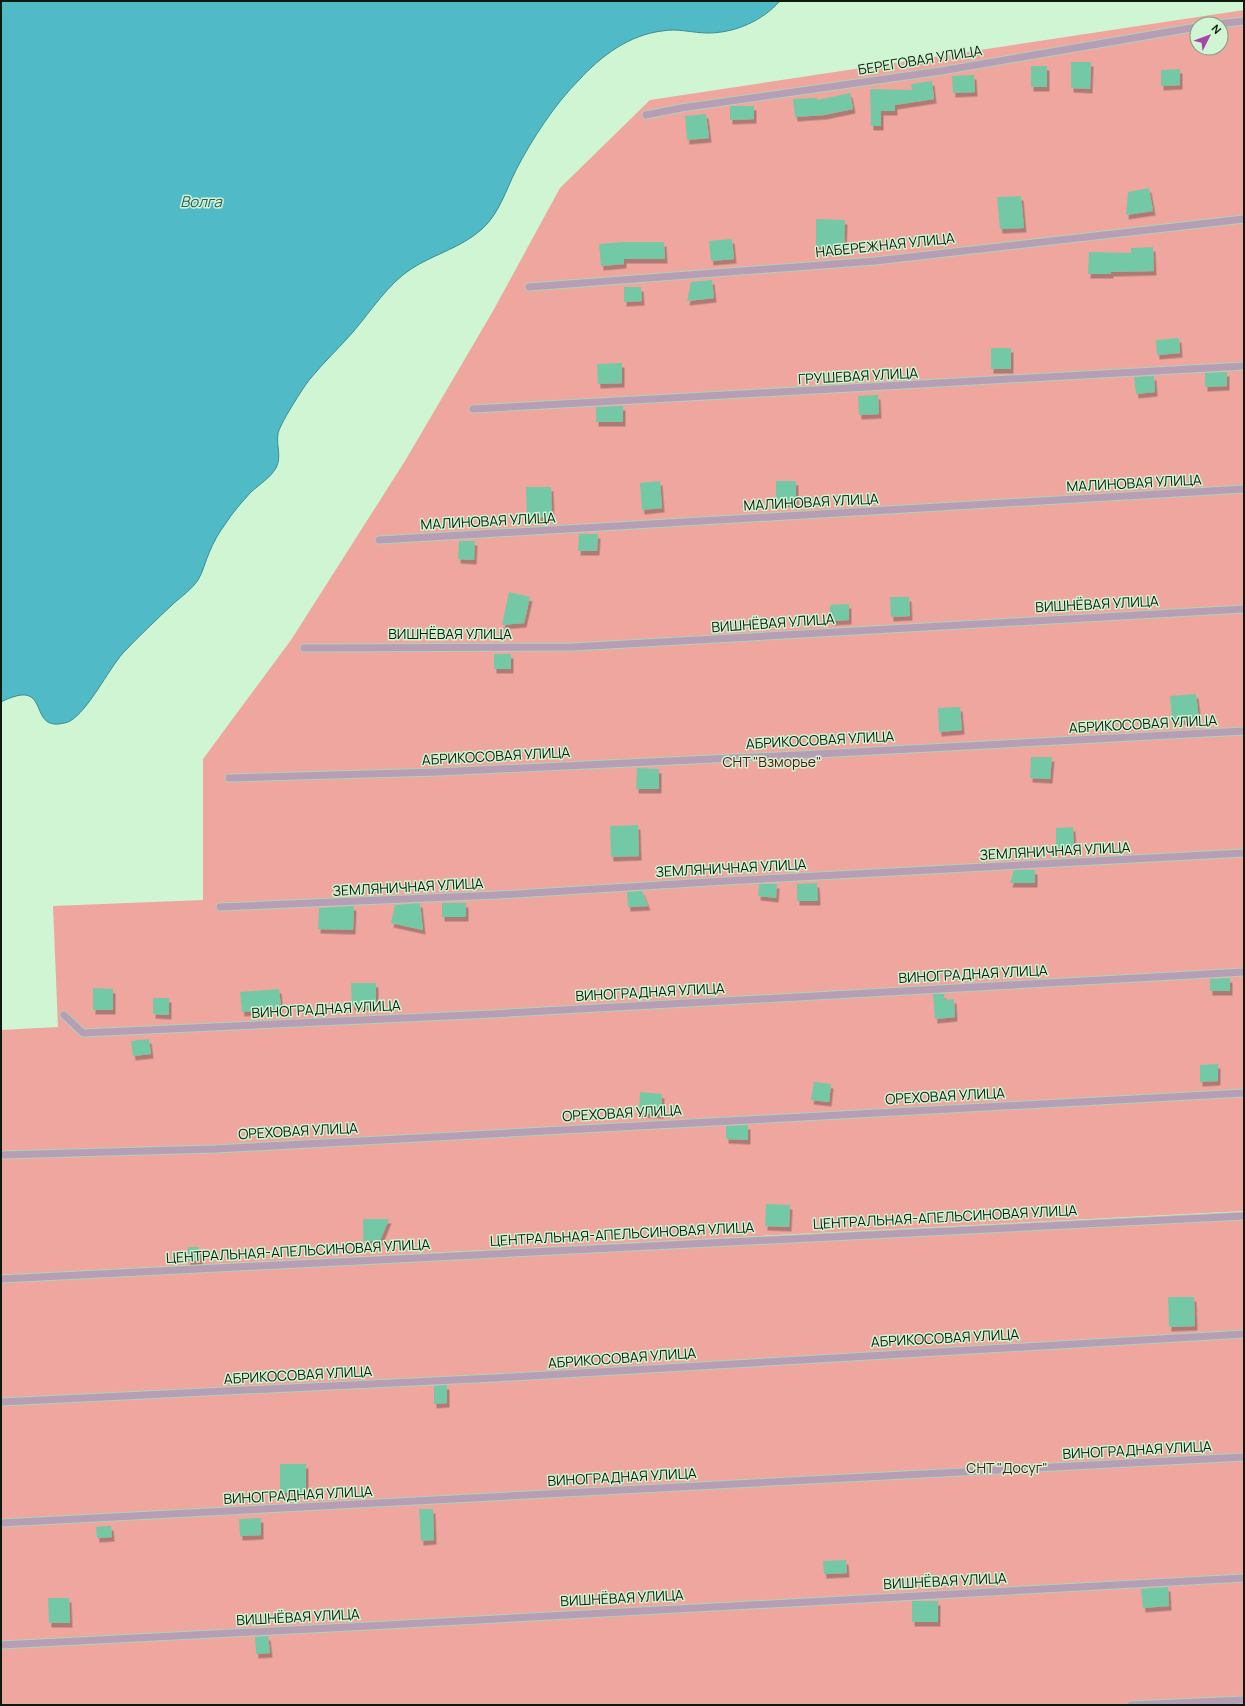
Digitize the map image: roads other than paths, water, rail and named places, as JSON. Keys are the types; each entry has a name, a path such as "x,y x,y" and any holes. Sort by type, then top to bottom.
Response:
{"lane":[{"path":"1229,23 1244,21"},
{"name":"БЕРЕГОВАЯ УЛИЦА","path":"646,115 689,107 941,71 1189,28"},
{"name":"НАБЕРЕЖНАЯ УЛИЦА","path":"528,287 875,261 1244,219"},
{"name":"ГРУШЕВАЯ УЛИЦА","path":"473,409 836,390 1244,366"},
{"name":"МАЛИНОВАЯ УЛИЦА","path":"379,540 1244,489"},
{"name":"ВИШНЁВАЯ УЛИЦА","path":"304,648 573,647 1244,609"},
{"name":"АБРИКОСОВАЯ УЛИЦА","path":"229,778 516,768 1244,731"},
{"name":"ЗЕМЛЯНИЧНАЯ УЛИЦА","path":"220,907 498,895 1244,852"},
{"name":"ВИНОГРАДНАЯ УЛИЦА","path":"64,1015 83,1033 492,1014 1244,972"},
{"name":"ОРЕХОВАЯ УЛИЦА","path":"1,1155 215,1149 1244,1093"},
{"name":"ЦЕНТРАЛЬНАЯ-АПЕЛЬСИНОВАЯ УЛИЦА","path":"1,1279 1244,1216"},
{"name":"АБРИКОСОВАЯ УЛИЦА","path":"1,1402 496,1378 1244,1334"},
{"name":"ВИНОГРАДНАЯ УЛИЦА","path":"1,1523 1244,1457"},
{"name":"ВИШНЁВАЯ УЛИЦА","path":"1,1645 1244,1578"},
{"path":"1131,1705 1244,1700"}],"water":[{"name":"Волга","path":"1,1 780,1 756,20 728,31 708,33 668,30 638,37 606,55 570,89 529,146 498,209 488,223 474,236 411,269 395,282 353,332 310,379 292,406 279,430 279,459 274,472 251,492 223,526 212,545 196,583 141,634 123,653 84,709 69,722 59,724 50,723 44,718 33,699 27,695 17,696 1,702"}],"park label":[{"name":"СНТ \"Взморье\"","path":"772,762"},
{"name":"СНТ \"Досуг\"","path":"1007,1468"}]}
